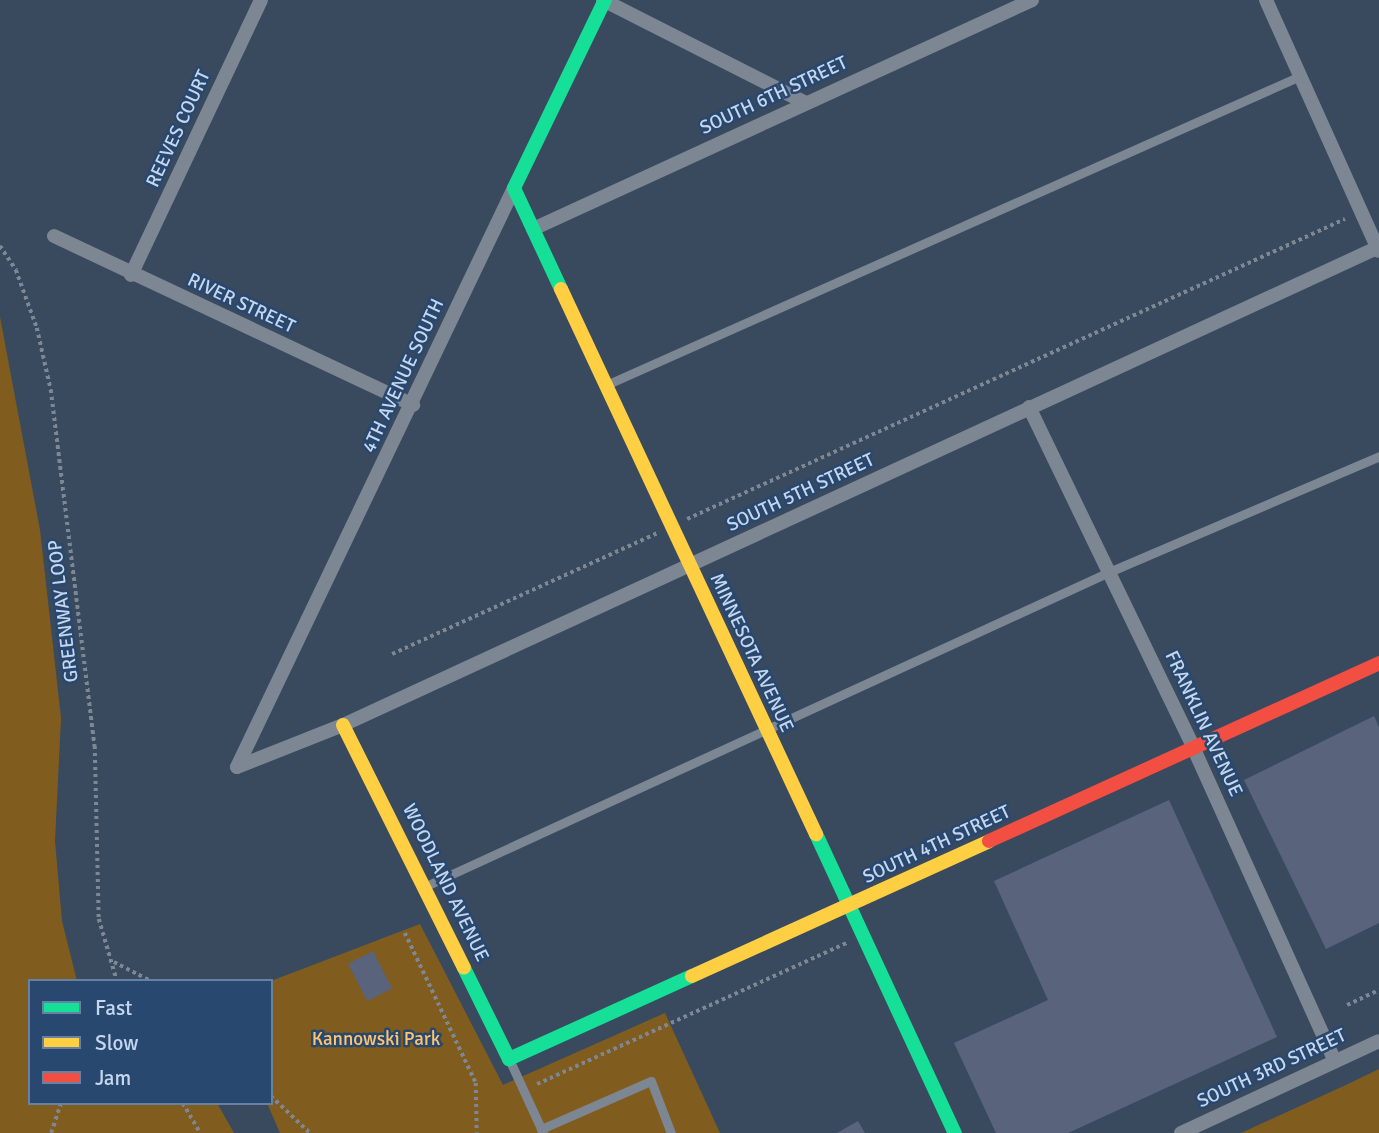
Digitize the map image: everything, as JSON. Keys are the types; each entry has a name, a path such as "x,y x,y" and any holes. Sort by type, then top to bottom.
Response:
{"street":[{"name":"REEVES COURT","path":"131,275 261,0"},
{"path":"604,0 806,103"},
{"name":"4TH AVENUE SOUTH","path":"237,767 413,405 604,0"},
{"name":"SOUTH 6TH STREET","path":"533,229 1032,0"},
{"path":"1265,0 1378,249"},
{"name":"MINNESOTA AVENUE","path":"514,188 847,909 955,1133"},
{"name":"RIVER STREET","path":"54,236 131,275 413,405"},
{"name":"SOUTH 5TH STREET","path":"237,767 343,725 690,567 1029,407 1378,249"},
{"name":"FRANKLIN AVENUE","path":"1029,407 1193,747 1335,1061"},
{"name":"SOUTH 4TH STREET","path":"509,1059 847,909 1379,663"},
{"name":"WOODLAND AVENUE","path":"343,725 426,886 509,1059"},
{"name":"SOUTH 3RD STREET","path":"1181,1133 1379,1041"}],"lane":[{"path":"606,385 1300,76"},
{"path":"426,886 766,733 1109,572 1379,456"},
{"path":"509,1059 542,1131 651,1081 671,1133"}],"path":[{"path":"392,654 1361,211"},
{"name":"GREENWAY LOOP","path":"0,246 16,270 37,328 51,390 95,746 99,919 114,962 117,979"},
{"path":"405,933 476,1083 477,1133"},
{"path":"523,1090 861,937"},
{"path":"114,962 147,979"},
{"path":"1347,1005 1379,990"},
{"path":"273,1098 310,1133"},
{"path":"51,1133 60,1105"},
{"path":"184,1105 200,1133"}],"green space":[{"path":"0,317 40,530 61,718 55,841 62,921 76,979 28,979 28,1105 218,1105 234,1133 0,1133"},
{"name":"Kannowski Park","path":"420,924 503,1085 665,1013 720,1133 280,1133 268,1105 273,1105 273,980"},
{"path":"1379,1069 1379,1133 1241,1133 1348,1084"}],"building":[{"path":"1374,716 1379,727 1379,923 1326,949 1244,780"},
{"path":"1169,800 1277,1037 1068,1133 996,1133 954,1043 1048,1000 994,881"},
{"path":"373,951 392,988 367,1001 348,964"},
{"path":"858,1121 865,1133 837,1133"}],"traffic: fast":[{"path":"561,289 514,188 605,0"},
{"path":"816,834 955,1133"},
{"path":"464,968 509,1059 692,976"}],"traffic: slow":[{"path":"561,289 816,834"},
{"path":"343,725 464,968"},
{"path":"692,976 989,841"}],"traffic: jam":[{"path":"989,841 1379,663"}]}
